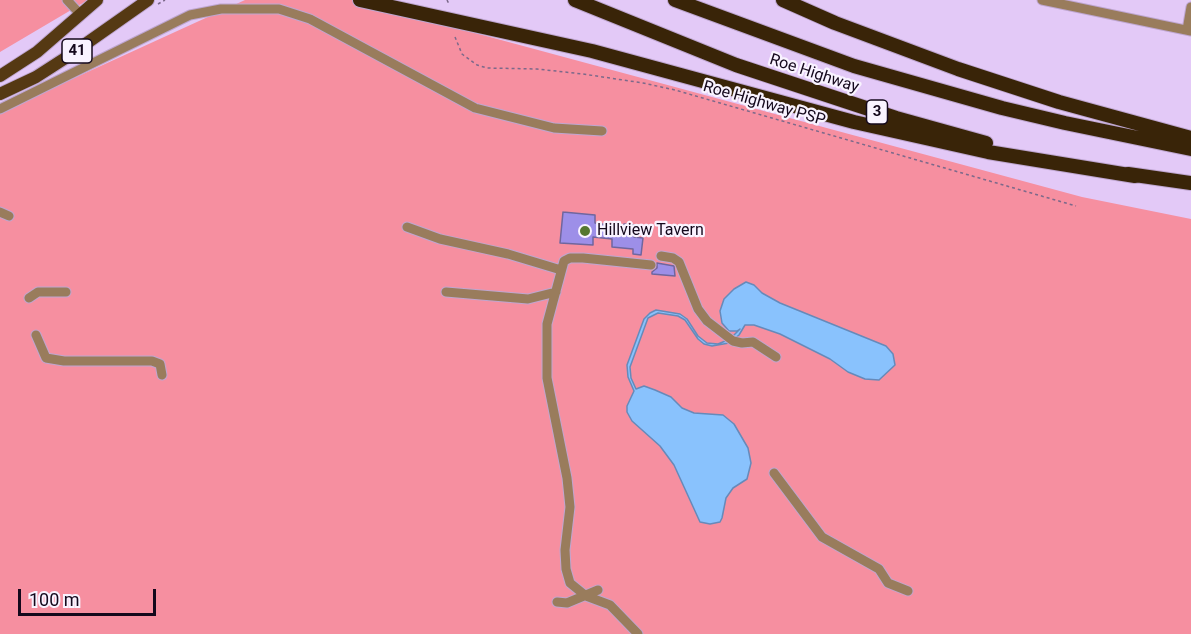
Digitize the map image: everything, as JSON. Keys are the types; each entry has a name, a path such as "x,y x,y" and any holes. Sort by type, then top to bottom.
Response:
{"highway":[{"path":"360,0 592,51 865,125 988,152 1135,176"},
{"name":"Roe Highway","path":"575,0 736,65 873,111 1013,150 1135,176 1191,183"},
{"name":"Roe Highway","path":"675,0 854,66 1002,108 1191,148"},
{"path":"783,0 835,23 958,69 1059,102 1191,138"}],"main road":[{"name":"41","path":"0,76 37,52 97,0"},
{"name":"41","path":"0,94 36,77 148,0"}],"street":[{"path":"67,0 80,14"},
{"path":"1042,0 1082,4 1189,31 1191,7"},
{"path":"0,110 190,15 221,9 279,9 310,19 475,108 554,128 602,131"},
{"path":"407,227 440,239 508,254 561,270"},
{"path":"661,256 673,258 679,262 698,309 707,321 733,342 753,342 776,357"},
{"path":"638,634 610,605 586,596 570,583 566,569 565,550 570,507 567,478 547,378 547,324 564,261 570,258 651,265"},
{"path":"29,298 38,292 66,292"},
{"path":"446,292 528,299 556,292"},
{"path":"36,335 46,358 63,361 152,361 160,364 162,375"},
{"path":"774,473 822,537 876,567 888,584 908,591"},
{"path":"557,602 567,603 598,590"}],"path":[{"path":"447,0 449,4"},
{"name":"Roe Highway PSP","path":"455,37 462,54 477,65 487,68 537,69 643,82 1076,206"}],"shaded area":[{"path":"0,0 88,0 0,52"},
{"path":"245,0 353,0 1082,197 1191,219 1191,634 0,634 0,112"}],"water":[{"path":"746,282 780,303 886,346 893,354 895,365 879,380 865,379 780,334 754,325 745,325 739,335 729,343 712,346 698,339 685,320 678,316 658,313 648,318 630,367 631,378 636,389 644,386 655,390 671,397 682,408 694,413 723,415 734,424 748,448 751,463 747,479 733,488 726,498 720,522 710,524 700,522 674,465 660,446 632,421 627,412 627,406 634,391 628,377 627,365 644,319 656,310 680,314 687,319 698,336 707,343 718,344 730,339 740,329 729,331 722,323 720,311 724,299"}],"building":[{"path":"563,212 595,215 595,223 609,225 609,227 623,228 624,224 635,225 634,237 643,238 641,255 633,254 633,249 612,247 612,239 593,237 593,245 560,243"},
{"path":"657,263 674,266 675,276 652,274 657,268"}],"place":[{"name":"Hillview Tavern","path":"585,231"}]}
